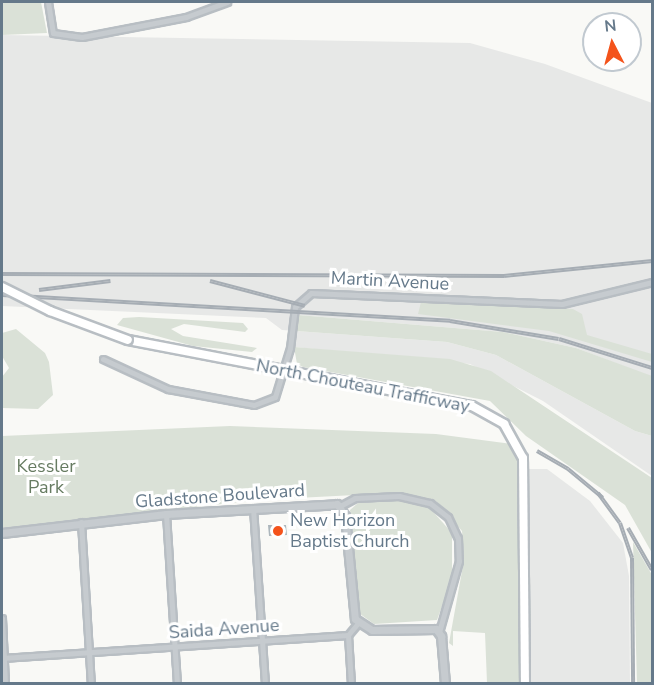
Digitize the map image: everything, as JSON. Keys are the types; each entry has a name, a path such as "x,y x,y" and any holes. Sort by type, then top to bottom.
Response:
{"main road":[{"name":"North Chouteau Trafficway","path":"2,287 50,311 128,340 472,406 504,424 523,458 525,684"}],"street":[{"path":"48,2 50,27 58,37 100,35 186,17 227,2"},
{"name":"Martin Avenue","path":"103,359 168,389 254,405 275,397 284,371 295,307 311,293 562,304 652,282"},
{"name":"Gladstone Boulevard","path":"2,533 81,522 166,514 253,508 340,506 355,498 391,495 436,506 453,524 460,554 456,584 440,632"},
{"path":"340,506 345,516 351,610 358,623 372,630 428,627 440,632 445,684"},
{"path":"253,508 265,684"},
{"path":"166,514 177,684"},
{"path":"81,522 91,684"},
{"path":"2,618 5,684"},
{"path":"351,684 348,635 358,623"},
{"name":"Saida Avenue","path":"3,658 348,635"}],"shaded area":[{"path":"2,35 470,43 545,64 652,103 652,377 576,348 503,332 298,315 296,331 447,342 496,355 635,431 652,436 652,476 543,401 470,364 294,347 295,331 282,330 266,318 2,306"},
{"path":"529,469 547,469 590,501 623,543 629,576 630,683 530,683"}],"green space":[{"path":"2,2 41,2 47,33 2,35"},
{"path":"421,302 573,309 582,314 587,335 652,354 652,362 549,331 418,314"},
{"path":"298,315 503,332 576,348 652,376 652,436 635,431 496,355 447,342 296,331"},
{"path":"123,318 243,323 248,329 245,332 184,324 171,329 183,336 257,348 252,352 193,346 117,325"},
{"path":"16,329 45,353 49,362 53,395 38,409 2,408 2,377 9,368 2,356 2,333"},
{"path":"294,347 450,359 491,371 652,478 652,553 625,505 526,436 490,401 303,367 297,364"},
{"name":"Kessler Park","path":"230,426 436,434 512,444 517,454 520,683 487,683 485,633 453,631 453,646 449,643 464,560 462,531 436,501 394,493 258,500 2,528 2,436"},
{"path":"396,500 428,506 452,533 452,579 437,620 374,624 356,611 350,510 358,503"},
{"path":"633,542 652,575 652,683 637,683"}],"building":[{"name":"New Horizon Baptist Church","path":"268,525 286,525 287,535 269,536"}],"railway":[{"path":"2,274 504,276 652,261"},
{"path":"39,290 110,281"},
{"path":"210,281 305,306"},
{"path":"2,295 450,321 559,339 652,368"},
{"path":"537,451 568,469 603,498"},
{"path":"598,493 620,523 632,558 633,684"},
{"path":"628,528 652,570"}],"place":[{"name":"New Horizon Baptist Church","path":"278,531"}]}
